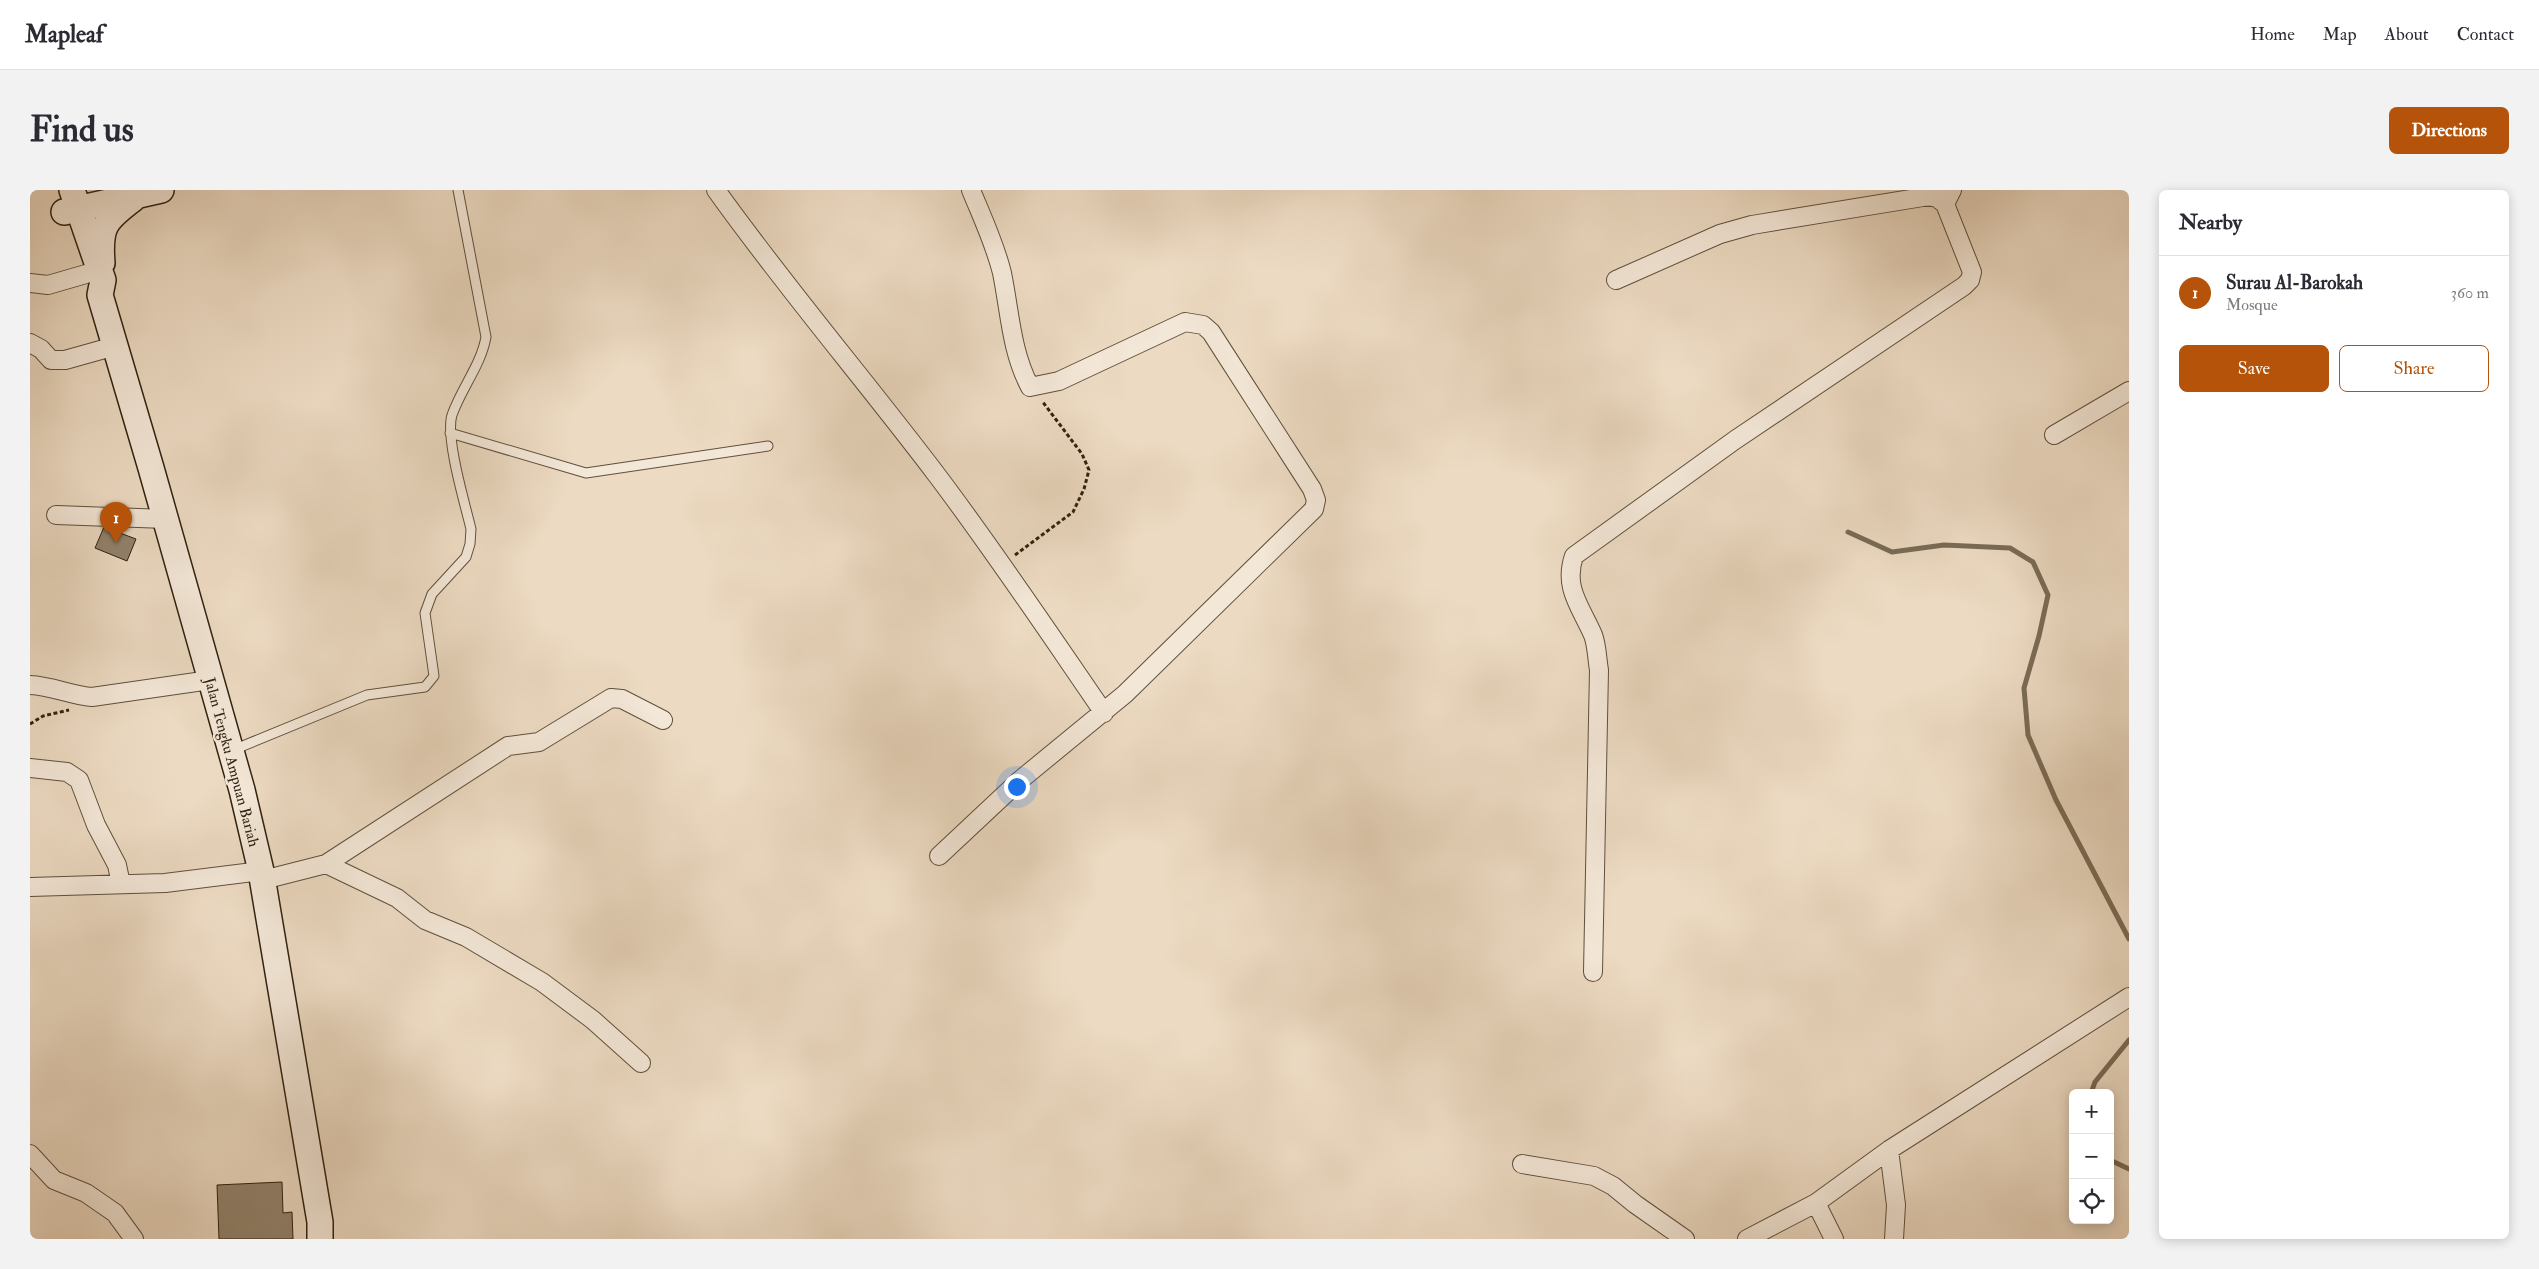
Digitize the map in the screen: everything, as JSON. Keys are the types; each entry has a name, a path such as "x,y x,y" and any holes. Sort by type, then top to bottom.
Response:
{"main road":[{"path":"68,200 161,190"},
{"path":"96,283 102,235 110,216 126,194"},
{"name":"Jalan Tengku Ampuan Bariah","path":"68,200 96,283 166,519 230,751 262,876 320,1222 320,1239"}],"street":[{"path":"716,190 761,253 890,414 1002,564 1104,713"},
{"path":"939,856 1019,781 1104,713 1314,509 1316,500 1312,489 1211,332 1203,325 1186,322 1059,380 1030,387 1016,357 997,257 971,190"},
{"path":"1593,972 1599,670 1594,637 1574,597 1569,570 1574,556 1735,440 1964,286 1970,280 1971,264 1948,197 1937,198 1929,196 1752,225 1720,234 1616,280"},
{"path":"30,283 48,285 96,283"},
{"path":"30,343 41,349 51,360 65,360 115,346"},
{"path":"2054,435 2129,392"},
{"path":"56,515 166,519"},
{"path":"30,685 49,686 75,696 92,697 210,680"},
{"path":"30,887 165,883 262,876 326,864 508,746 539,742 611,698 622,699 663,720"},
{"path":"30,768 67,772 79,780 96,825 117,866 122,884"},
{"path":"326,864 397,898 425,920 466,937 542,982 593,1020 641,1064"},
{"path":"1747,1239 1816,1203 1889,1150 2129,997"},
{"path":"1889,1150 1896,1204 1894,1239"},
{"path":"30,1154 54,1180 86,1193 115,1213 134,1239"},
{"path":"1522,1164 1594,1176 1614,1186 1635,1204 1685,1239"},
{"path":"1816,1203 1830,1226 1834,1239"}],"lane":[{"path":"230,751 264,740 367,695 425,687 434,676 425,613 432,594 466,557 470,544 471,529 450,433 452,416 483,353 486,337 458,190"},
{"path":"450,433 586,473 768,446"}],"path":[{"path":"1002,564 1073,512 1084,489 1089,470 1082,454 1030,387"},
{"path":"30,724 43,716 66,711 92,697"}],"building":[{"path":"104,527 136,539 127,561 95,548"},
{"path":"282,1182 283,1213 292,1212 293,1239 219,1239 217,1185"}],"waterway":[{"path":"1848,532 1892,552 1944,545 2010,548 2033,562 2048,595 2039,636 2024,688 2028,735 2056,800 2129,939"},
{"path":"2092,1089 2095,1082 2129,1040"},
{"path":"2114,1162 2129,1169"}],"place":[{"name":"Surau Al-Barokah","path":"116,543"}]}
